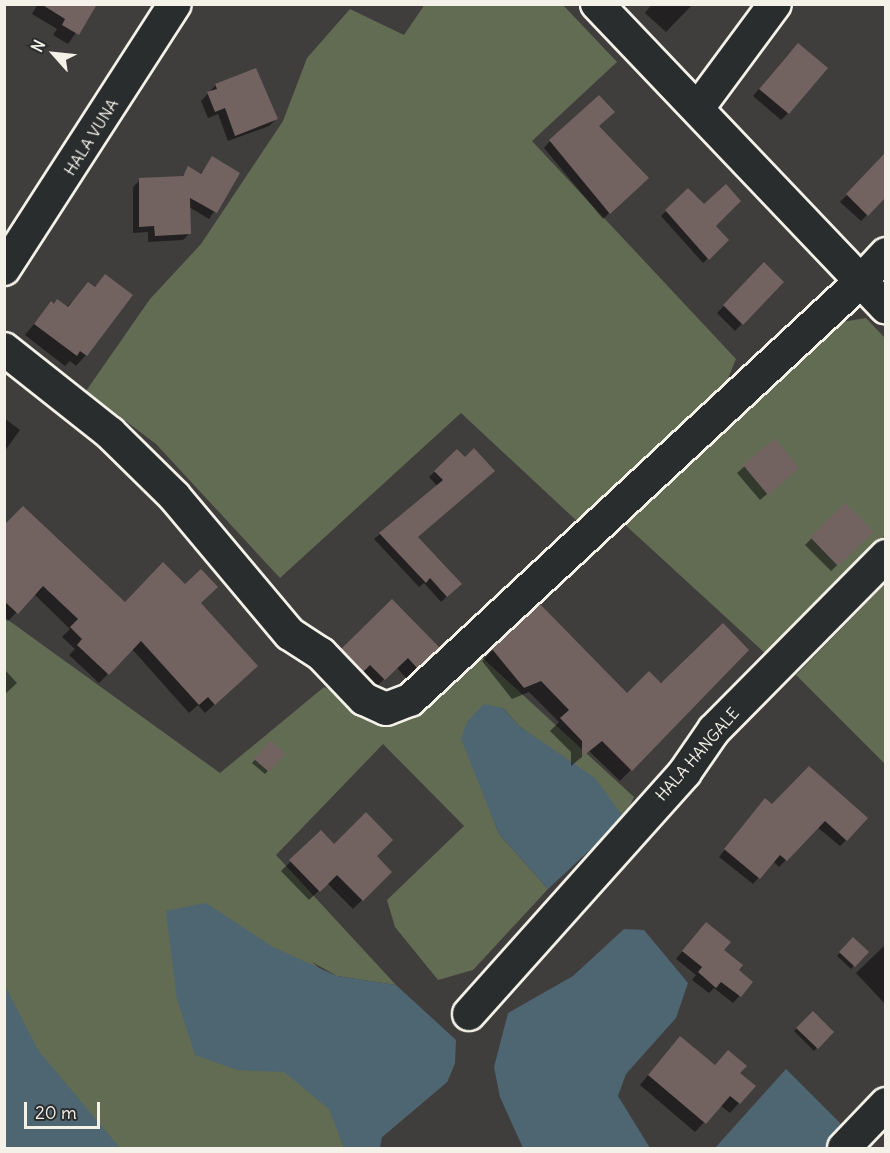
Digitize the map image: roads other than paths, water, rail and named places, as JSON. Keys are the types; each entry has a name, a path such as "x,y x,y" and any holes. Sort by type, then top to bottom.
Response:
{"street":[{"name":"HALA VUNA","path":"4,268 176,4"},
{"path":"597,4 885,307"},
{"path":"698,108 774,4"},
{"path":"4,349 110,433 174,496 290,634 321,654 364,699 386,709 410,700 861,281 885,254"},
{"name":"HALA HANGALE","path":"469,1014 685,772 714,730 885,556"},
{"path":"844,1149 885,1104"}],"water":[{"path":"484,704 503,708 519,726 595,778 624,818 548,889 499,834 461,739 467,722"},
{"path":"206,903 273,947 337,976 396,985 456,1040 455,1063 447,1082 382,1137 380,1148 344,1148 329,1109 284,1072 237,1070 195,1055 177,999 166,911"},
{"path":"624,929 644,930 688,983 676,1018 626,1074 618,1096 650,1148 523,1148 500,1097 494,1067 508,1013 573,976"},
{"path":"4,984 38,1050 120,1148 5,1148"},
{"path":"786,1069 848,1131 831,1148 715,1148"}]}
